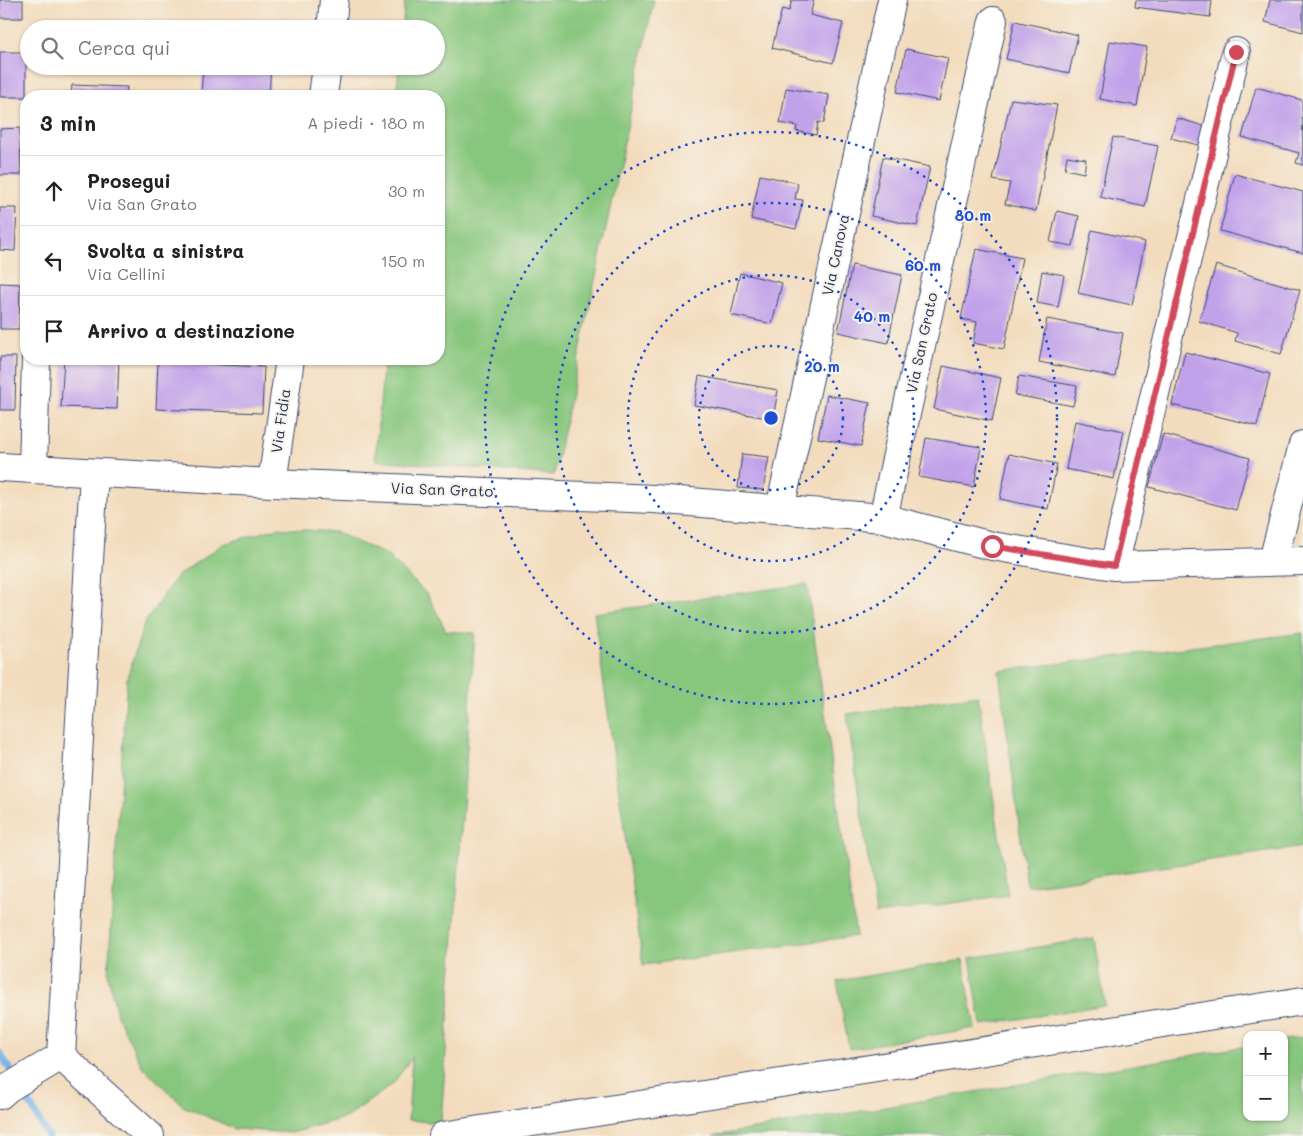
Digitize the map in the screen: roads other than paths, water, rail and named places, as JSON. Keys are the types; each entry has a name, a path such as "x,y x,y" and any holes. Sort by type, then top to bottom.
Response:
{"street":[{"path":"332,20 334,0"},
{"name":"Via Canova","path":"780,509 892,0"},
{"name":"Via San Grato","path":"883,518 993,21"},
{"path":"1114,566 1236,52"},
{"path":"324,90 326,75"},
{"path":"33,470 36,365"},
{"name":"Via Fidia","path":"272,483 289,365"},
{"path":"1274,561 1303,445"},
{"name":"Via San Grato","path":"0,467 272,483 654,499 883,518 992,546 1114,566 1303,561"},
{"path":"61,1056 94,474"},
{"path":"443,1136 1303,1001"},
{"path":"11,1087 61,1056"},
{"path":"61,1056 150,1136"}],"waterway":[{"path":"0,1053 15,1078"},
{"path":"21,1088 48,1136"}]}
